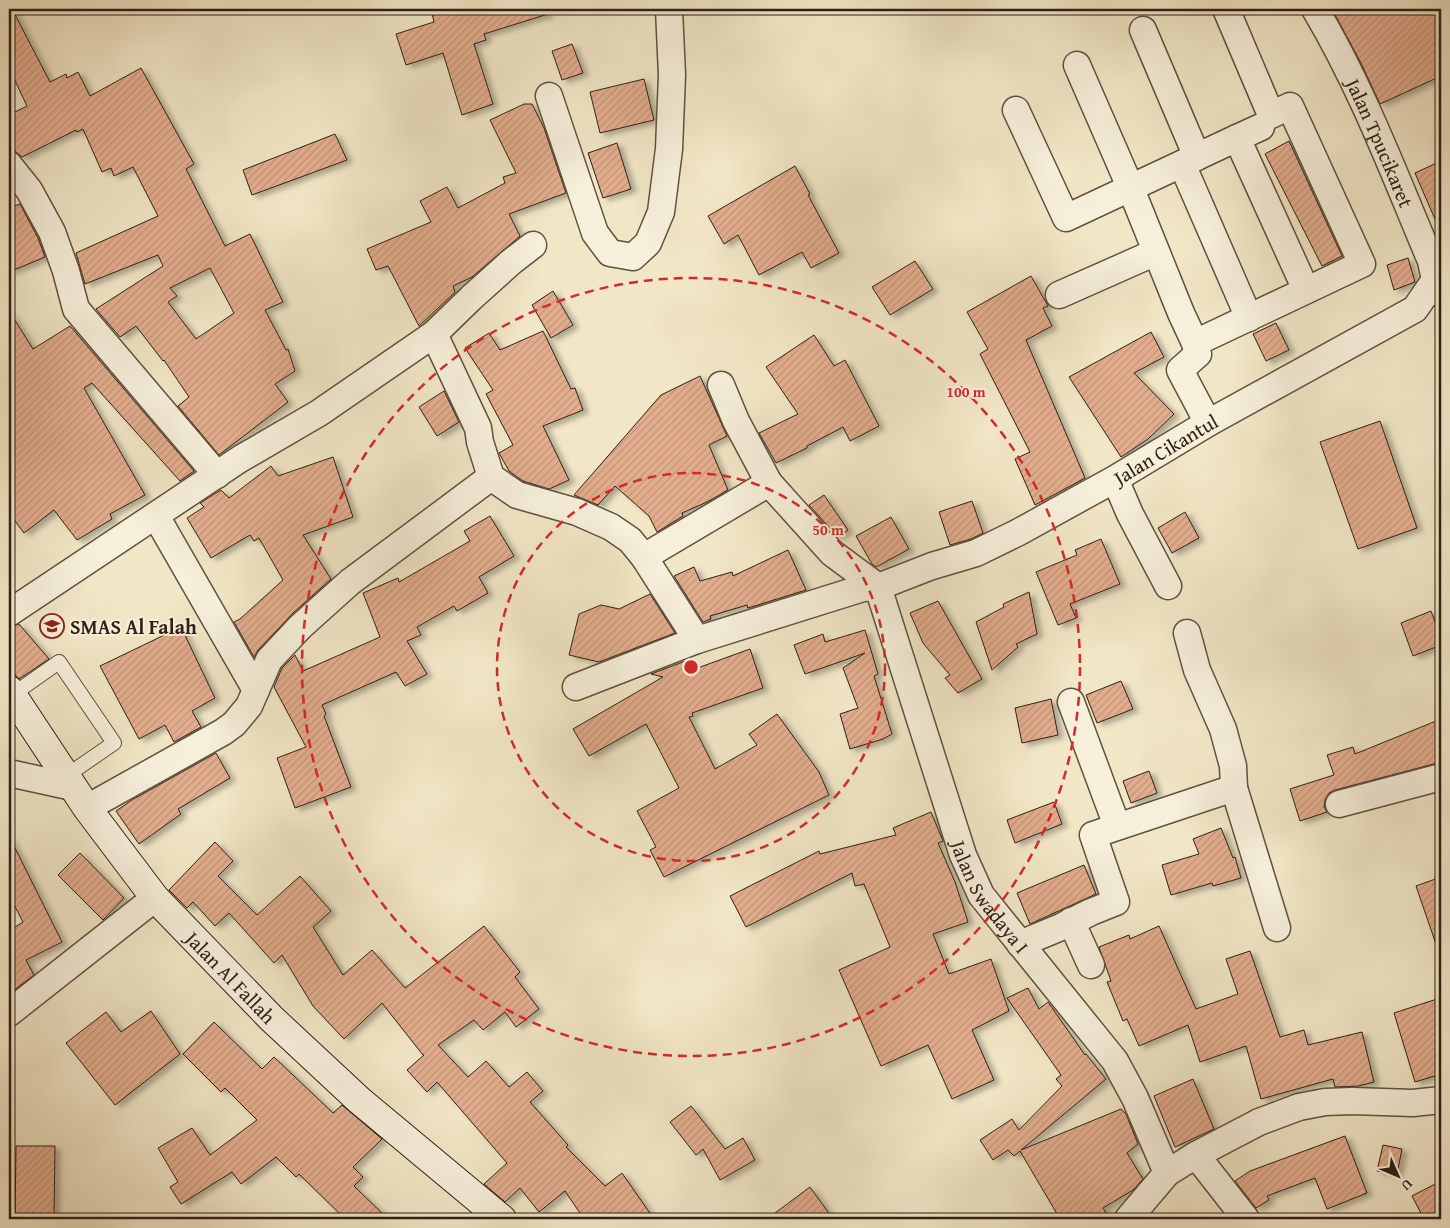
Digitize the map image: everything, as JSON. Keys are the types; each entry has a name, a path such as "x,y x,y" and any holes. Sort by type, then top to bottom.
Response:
{"street":[{"path":"549,96 595,233 610,254 633,257 648,243 661,212 669,148 672,75 669,9"},
{"path":"1195,343 1362,264 1290,106 1270,115 1226,9"},
{"name":"Jalan Tpucikaret","path":"1314,9 1334,41 1356,83 1431,261 1439,285"},
{"path":"1143,30 1189,161 1249,318"},
{"path":"1078,66 1195,343 1198,354 1180,370 1208,423"},
{"path":"1016,110 1066,218 1261,127"},
{"path":"1237,138 1306,290"},
{"path":"9,165 28,190 52,232 66,272 76,310 217,475"},
{"path":"9,613 217,475 320,413 434,334 511,262 533,245"},
{"path":"1059,295 1156,252"},
{"name":"Jalan Cikantul","path":"576,687 697,640 863,588 878,587 932,566 976,553 1017,533 1115,479 1208,423 1415,309 1439,285"},
{"path":"434,334 478,428 480,442 491,477 517,496 577,512 611,527 630,540 644,558 697,640"},
{"path":"721,385 736,421 769,483 832,553 878,587"},
{"path":"9,773 75,790 223,732 234,724 244,712 251,701 269,660 300,628 350,582 491,477"},
{"path":"1115,479 1130,514 1168,586"},
{"path":"644,558 769,483"},
{"path":"156,516 256,690"},
{"name":"Jalan Swadaya I","path":"878,587 963,855 981,895 1115,1061 1135,1098 1167,1173"},
{"path":"1187,633 1197,670 1223,729 1233,766 1234,788 1277,928"},
{"name":"Jalan Al Fallah","path":"10,692 75,790 155,898 271,1018 360,1100 502,1219"},
{"path":"1071,702 1117,826"},
{"path":"1339,804 1441,777"},
{"path":"1020,944 1061,928 1071,921 1116,902 1092,835 1234,788"},
{"path":"9,1013 155,898"},
{"path":"1071,921 1091,966"},
{"path":"1128,1219 1167,1173 1196,1154 1258,1122 1299,1107 1325,1102 1413,1103 1441,1100"},
{"path":"1196,1154 1246,1219"}],"lane":[{"path":"10,692 58,662 114,743 75,790"}],"building":[{"path":"9,9 12,9 50,82 66,74 67,78 78,72 90,96 141,68 194,164 186,169 225,246 250,234 283,302 265,310 286,350 288,349 295,371 275,384 288,402 219,455 178,406 189,397 164,360 136,326 120,337 96,309 163,266 158,255 85,284 76,253 158,216 133,167 114,176 111,168 102,172 83,129 77,132 76,130 22,157 15,151 9,150 9,115 27,106 9,68","holes":["210,268 234,313 196,339 168,302 177,296 170,288"]},
{"path":"431,9 547,9 548,14 484,34 486,40 474,44 493,104 462,115 443,53 406,65 396,34 434,22"},
{"path":"1332,9 1441,9 1441,76 1380,104 1361,63"},
{"path":"572,44 583,73 562,80 552,51"},
{"path":"644,79 654,120 600,133 590,92"},
{"path":"524,104 532,104 544,128 566,193 509,214 520,236 472,277 453,286 455,292 419,326 388,266 376,270 367,249 431,222 420,201 447,187 458,208 505,183 503,177 516,173 490,120"},
{"path":"335,134 347,160 252,195 243,170"},
{"path":"1289,141 1342,256 1322,266 1265,154"},
{"path":"617,143 631,189 603,198 588,153"},
{"path":"1441,161 1441,233 1415,173"},
{"path":"795,166 839,253 811,268 802,252 759,275 738,235 724,244 708,216"},
{"path":"20,204 38,238 45,257 9,272 9,208"},
{"path":"1408,258 1415,282 1394,290 1387,265"},
{"path":"915,261 933,289 890,315 872,287"},
{"path":"1031,276 1048,306 1043,308 1052,326 1026,340 1085,478 1035,505 1015,459 1030,452 980,354 988,349 967,312"},
{"path":"553,291 573,325 551,338 532,305"},
{"path":"9,311 33,349 70,326 194,471 180,481 92,383 84,388 145,495 110,514 112,519 77,540 54,510 24,533 9,513"},
{"path":"1276,323 1289,350 1266,361 1253,334"},
{"path":"543,331 571,389 575,388 583,410 543,426 569,480 549,489 523,481 509,471 499,453 513,445 486,394 493,390 465,348 489,333 500,350"},
{"path":"1151,332 1164,357 1134,373 1174,414 1148,439 1121,457 1069,377"},
{"path":"814,335 834,366 845,360 879,426 850,441 843,427 776,463 759,433 798,414 766,367"},
{"path":"700,376 727,436 709,445 728,490 682,513 683,516 657,532 649,516 615,486 598,505 574,495 661,395"},
{"path":"444,391 459,422 437,436 419,407"},
{"path":"1380,421 1417,528 1358,549 1320,442"},
{"path":"333,457 353,517 303,535 331,579 294,612 258,650 254,657 234,622 240,619 283,580 259,538 254,541 250,535 211,558 187,518 204,507 200,503 221,490 229,498 271,466 278,476"},
{"path":"824,495 848,530 838,537 809,505"},
{"path":"972,501 983,533 971,539 950,545 939,512"},
{"path":"1185,512 1199,538 1172,553 1158,528"},
{"path":"490,516 514,556 479,577 488,593 457,611 454,606 417,627 421,635 407,641 427,674 405,686 396,672 322,705 326,714 324,716 351,787 295,808 277,758 306,747 274,687 282,668 295,655 303,671 380,637 363,593 398,578 399,582 470,541 464,531"},
{"path":"891,517 909,549 876,567 872,564 856,536"},
{"path":"1101,539 1120,584 1070,604 1076,618 1058,625 1036,572 1077,555 1075,550"},
{"path":"788,550 806,590 748,608 747,605 710,616 711,619 703,622 674,576 694,567 700,581 732,572 733,576"},
{"path":"1029,592 1037,634 1016,644 1018,647 992,670 976,622 1004,607 1003,604"},
{"path":"650,594 675,633 599,662 569,655 579,614 601,605 619,609"},
{"path":"938,601 982,679 958,693 945,678 950,675 923,643 910,613"},
{"path":"1431,611 1441,638 1441,645 1413,656 1401,623"},
{"path":"19,624 49,659 19,679 9,668 9,628"},
{"path":"181,627 215,698 192,711 201,727 174,742 165,725 139,739 100,666"},
{"path":"865,630 878,674 874,676 892,734 883,739 850,749 840,714 858,708 843,668 865,653 805,674 794,645 823,634 825,642"},
{"path":"750,649 763,688 692,713 693,716 689,717 715,769 757,745 749,734 777,714 819,772 829,795 664,877 650,850 656,847 637,811 679,788 646,724 589,756 573,729 663,677 651,674 688,660 692,670"},
{"path":"1121,681 1133,709 1097,723 1086,695"},
{"path":"1051,699 1058,735 1022,743 1015,708"},
{"path":"1441,719 1441,762 1335,790 1329,793 1325,800 1324,807 1327,812 1300,821 1290,789 1334,775 1327,755 1353,747 1355,754"},
{"path":"216,753 230,778 178,809 181,814 139,844 116,811"},
{"path":"1149,771 1157,793 1131,803 1123,781"},
{"path":"1054,802 1062,824 1015,843 1007,820"},
{"path":"931,812 943,841 938,843 955,882 968,922 933,934 949,974 991,959 1009,1011 972,1030 994,1080 952,1099 928,1045 881,1066 839,970 890,947 864,884 855,886 852,873 746,927 730,896 819,851 820,854 896,835 893,828"},
{"path":"1221,828 1233,858 1235,857 1241,878 1213,886 1212,883 1171,895 1162,865 1199,854 1193,839"},
{"path":"9,836 62,942 26,960 34,975 9,994 9,928 10,930 23,922 9,895"},
{"path":"215,842 233,861 218,876 257,915 300,876 331,911 313,927 343,975 372,950 405,988 484,926 520,972 515,977 539,1009 516,1027 505,1012 483,1030 474,1020 438,1045 468,1077 486,1061 509,1087 527,1072 543,1091 530,1102 568,1145 566,1147 605,1186 622,1173 654,1219 584,1219 565,1191 539,1212 520,1188 505,1202 484,1184 507,1163 437,1082 427,1092 407,1070 424,1055 382,1003 344,1039 313,1006 282,955 274,963 229,913 215,926 193,902 187,908 169,890"},
{"path":"80,853 124,898 103,920 58,875"},
{"path":"1084,865 1096,894 1030,924 1017,893"},
{"path":"1441,877 1441,949 1438,950 1416,886"},
{"path":"1159,926 1196,1009 1238,994 1226,959 1250,951 1280,1037 1304,1030 1308,1045 1362,1032 1374,1082 1358,1086 1335,1087 1333,1079 1261,1099 1246,1046 1200,1062 1188,1025 1139,1046 1127,1019 1123,1021 1107,982 1111,981 1099,947 1129,935 1130,939"},
{"path":"1028,988 1039,1009 1048,1002 1085,1055 1106,1079 1021,1150 1121,1109 1126,1114 1138,1144 1127,1153 1143,1179 1133,1190 1103,1208 1110,1219 1060,1219 1020,1151 1014,1156 1008,1150 993,1160 980,1140 1012,1119 1019,1130 1062,1086 1056,1079 1061,1075 1007,998"},
{"path":"1437,999 1441,1012 1441,1074 1415,1082 1394,1013"},
{"path":"151,1011 180,1054 115,1105 66,1043 106,1012 121,1032"},
{"path":"214,1022 262,1069 274,1057 333,1113 342,1105 382,1139 353,1167 363,1177 354,1186 388,1219 345,1219 299,1174 296,1177 276,1157 241,1184 232,1172 181,1204 170,1187 178,1182 158,1148 192,1128 210,1155 257,1120 225,1088 221,1092 183,1054"},
{"path":"1193,1079 1214,1129 1175,1147 1154,1096"},
{"path":"691,1106 725,1149 743,1138 755,1160 720,1180 703,1149 696,1155 670,1122"},
{"path":"1345,1136 1367,1193 1327,1209 1315,1178 1267,1196 1269,1200 1256,1208 1235,1181 1250,1171"},
{"path":"1383,1145 1402,1149 1397,1174 1377,1171"},
{"path":"16,1146 55,1146 54,1219 15,1219"},
{"path":"1441,1181 1441,1219 1424,1219 1412,1196"},
{"path":"810,1187 833,1219 767,1219"}],"place":[{"name":"SMAS Al Falah","path":"52,626"}]}
